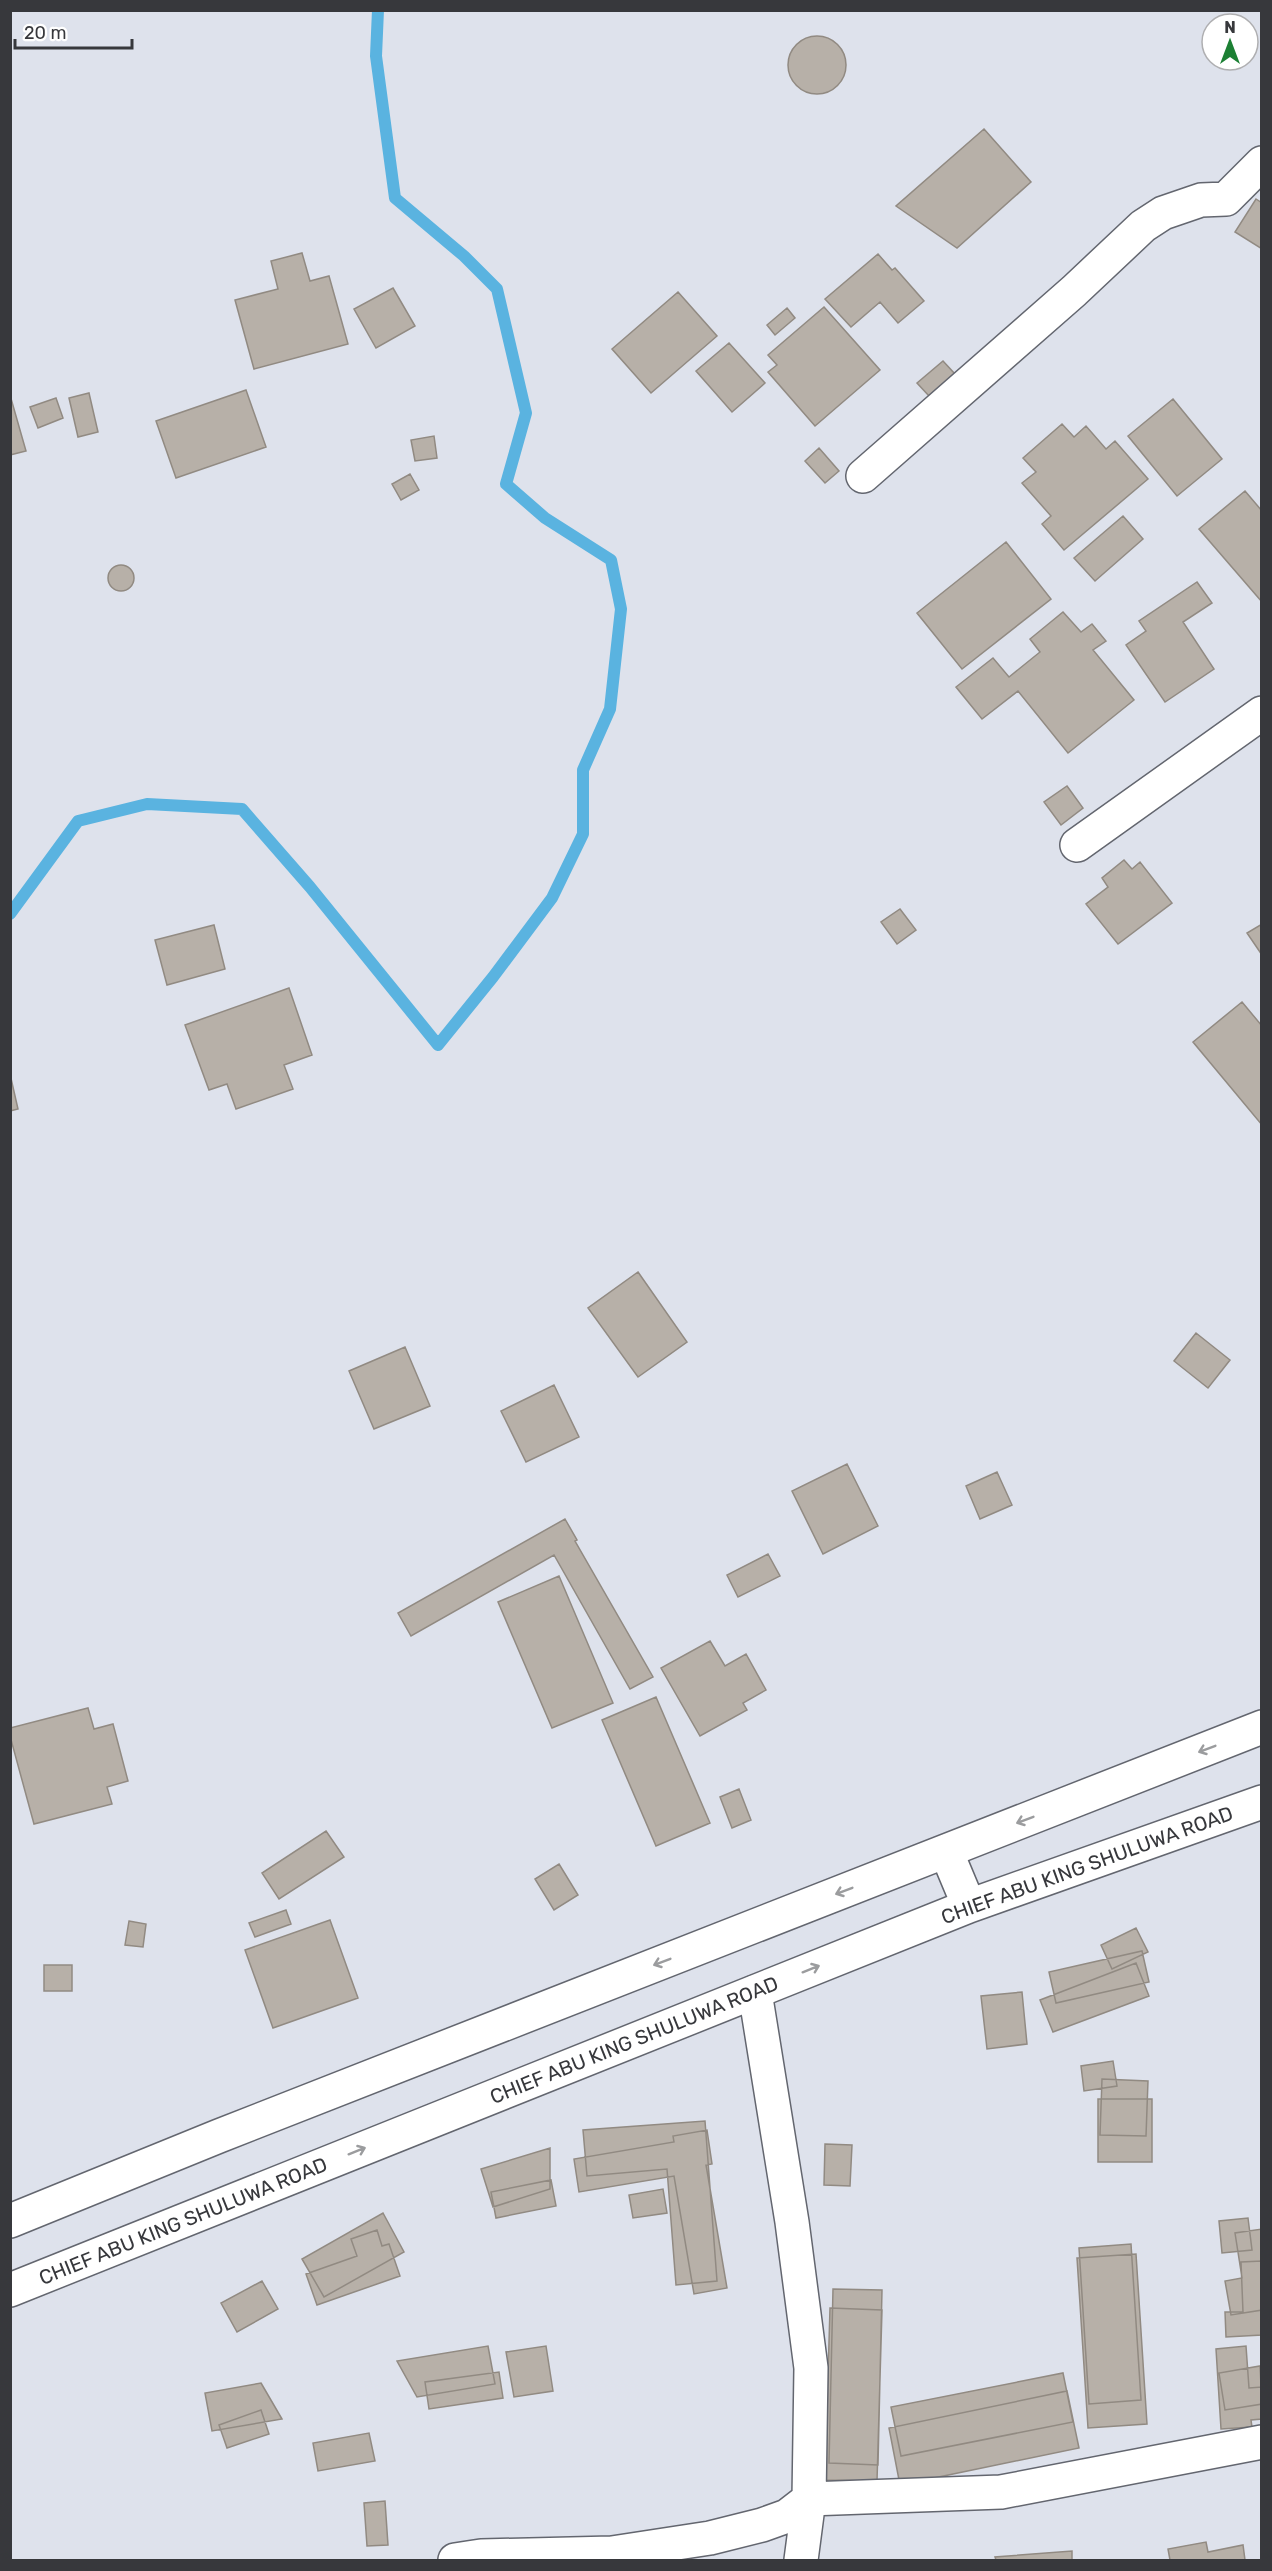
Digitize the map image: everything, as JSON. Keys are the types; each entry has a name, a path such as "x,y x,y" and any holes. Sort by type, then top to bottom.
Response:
{"street":[{"path":"863,476 1074,291 1143,226 1162,213 1201,201 1227,199 1262,163"},
{"path":"1077,845 1262,713"},
{"path":"10,2221 219,2136 1262,1727"},
{"name":"CHIEF ABU KING SHULUWA ROAD","path":"10,2290 969,1906 1262,1802"},
{"path":"946,1851 969,1906"},
{"path":"755,1992 792,2222 811,2368 809,2499 801,2560"},
{"path":"455,2560 508,2555 612,2553 711,2538 762,2525 787,2516 809,2499 1001,2492 1262,2442"}],"building":[{"path":"817,36 828,38 838,44 844,54 846,65 844,76 838,86 828,92 817,94 806,92 796,86 790,76 788,65 790,54 796,44 806,38"},
{"path":"984,129 1031,182 957,248 896,206"},
{"path":"1256,199 1262,203 1262,249 1235,232"},
{"path":"302,253 310,281 329,276 348,344 254,369 235,300 278,289 271,261"},
{"path":"878,254 892,270 895,268 924,301 898,323 880,302 851,327 825,299"},
{"path":"393,288 415,326 376,348 354,309"},
{"path":"678,292 717,336 651,393 612,349"},
{"path":"824,307 880,370 815,426 768,372 777,365 768,355"},
{"path":"787,308 795,318 775,335 767,325"},
{"path":"729,343 765,383 732,412 696,371"},
{"path":"943,361 955,374 929,396 917,383"},
{"path":"246,390 266,447 176,478 156,421"},
{"path":"89,393 98,432 78,437 69,398"},
{"path":"10,395 26,451 10,455"},
{"path":"56,398 63,418 38,428 30,407"},
{"path":"1173,399 1222,459 1177,496 1128,436"},
{"path":"1062,424 1074,437 1086,426 1106,449 1115,441 1148,479 1064,550 1042,524 1051,516 1022,483 1036,472 1023,458"},
{"path":"434,436 437,458 415,461 411,440"},
{"path":"819,448 839,471 825,483 805,461"},
{"path":"410,474 419,490 401,500 392,484"},
{"path":"1245,491 1262,511 1262,602 1199,529"},
{"path":"1123,516 1143,539 1095,581 1074,558"},
{"path":"1006,542 1051,599 962,669 917,613"},
{"path":"121,565 130,569 134,578 130,587 121,591 112,587 108,578 112,569"},
{"path":"1197,582 1212,603 1183,622 1214,669 1165,702 1126,645 1146,631 1139,621"},
{"path":"1063,612 1081,632 1092,624 1106,641 1093,650 1134,700 1068,753 1018,691 982,719 956,687 993,658 1009,677 1040,652 1030,639"},
{"path":"1067,786 1083,808 1061,825 1044,802"},
{"path":"1124,860 1132,869 1140,862 1172,903 1118,944 1086,904 1108,887 1102,878"},
{"path":"900,909 916,930 897,944 881,922"},
{"path":"1262,924 1262,955 1247,933"},
{"path":"214,925 225,969 167,985 155,940"},
{"path":"289,988 312,1055 284,1065 293,1089 236,1109 227,1084 209,1090 185,1025"},
{"path":"1242,1002 1262,1026 1262,1125 1193,1042"},
{"path":"10,1074 18,1109 10,1111"},
{"path":"638,1272 687,1342 638,1377 588,1308"},
{"path":"1196,1333 1230,1360 1208,1388 1174,1361"},
{"path":"405,1347 430,1406 374,1429 349,1371"},
{"path":"554,1385 579,1437 526,1462 501,1411"},
{"path":"847,1464 878,1526 823,1554 792,1491"},
{"path":"997,1472 1012,1505 980,1519 966,1486"},
{"path":"565,1519 577,1540 575,1541 653,1677 630,1689 554,1555 411,1636 398,1613"},
{"path":"768,1554 780,1576 738,1597 727,1575"},
{"path":"559,1576 613,1703 552,1728 498,1602"},
{"path":"710,1641 725,1666 746,1654 766,1690 743,1703 747,1710 700,1736 661,1668"},
{"path":"656,1697 710,1823 656,1846 602,1720"},
{"path":"88,1708 94,1729 113,1724 128,1781 107,1787 112,1804 34,1824 10,1736 10,1728"},
{"path":"739,1789 751,1820 732,1828 720,1797"},
{"path":"326,1831 344,1857 279,1899 262,1873"},
{"path":"559,1864 578,1895 554,1910 535,1879"},
{"path":"286,1910 291,1924 255,1937 249,1923"},
{"path":"330,1920 358,1998 273,2028 245,1950"},
{"path":"129,1921 146,1924 143,1947 125,1945"},
{"path":"1136,1928 1148,1952 1112,1969 1101,1945"},
{"path":"1142,1951 1149,1982 1056,2003 1049,1972"},
{"path":"1136,1963 1149,1996 1053,2032 1040,2000"},
{"path":"44,1965 72,1965 72,1991 44,1991"},
{"path":"1022,1992 1027,2044 987,2049 981,1996"},
{"path":"1113,2061 1117,2086 1084,2091 1081,2066"},
{"path":"1102,2079 1148,2081 1146,2136 1100,2135"},
{"path":"1098,2099 1152,2099 1152,2162 1098,2162"},
{"path":"705,2121 717,2281 676,2285 667,2169 587,2176 583,2130"},
{"path":"707,2130 712,2164 706,2165 727,2288 694,2294 674,2176 579,2192 574,2159 674,2142 673,2136"},
{"path":"825,2144 852,2145 850,2186 824,2185"},
{"path":"550,2148 550,2189 493,2207 481,2169"},
{"path":"551,2180 556,2206 496,2218 491,2192"},
{"path":"663,2189 667,2213 633,2218 629,2195"},
{"path":"383,2213 404,2252 324,2297 302,2259"},
{"path":"1248,2218 1252,2250 1222,2253 1219,2221"},
{"path":"1262,2229 1262,2310 1231,2315 1225,2281 1242,2278 1235,2233"},
{"path":"377,2230 382,2246 389,2244 400,2276 317,2305 306,2274 357,2256 351,2239"},
{"path":"1131,2244 1141,2400 1089,2404 1079,2248"},
{"path":"1136,2254 1147,2424 1088,2428 1077,2258"},
{"path":"1262,2261 1262,2335 1226,2337 1225,2312 1243,2312 1241,2262"},
{"path":"262,2281 278,2309 237,2332 221,2303"},
{"path":"833,2289 882,2290 878,2465 829,2463"},
{"path":"830,2308 882,2310 877,2481 825,2480"},
{"path":"488,2346 495,2384 417,2397 397,2361"},
{"path":"546,2346 553,2391 514,2397 506,2352"},
{"path":"1246,2346 1249,2388 1262,2387 1262,2419 1251,2420 1252,2427 1221,2429 1216,2349"},
{"path":"1260,2366 1262,2404 1225,2410 1219,2373"},
{"path":"499,2372 503,2398 429,2409 425,2382"},
{"path":"1063,2373 1073,2422 901,2456 891,2407"},
{"path":"261,2383 282,2419 212,2431 205,2393"},
{"path":"1067,2391 1079,2448 900,2485 889,2428"},
{"path":"261,2410 269,2434 227,2448 219,2425"},
{"path":"369,2433 375,2461 318,2471 313,2443"},
{"path":"385,2501 388,2545 367,2546 364,2503"},
{"path":"1206,2542 1208,2552 1243,2545 1245,2560 1170,2560 1168,2549"},
{"path":"1072,2551 1072,2560 996,2560 995,2557"}],"waterway":[{"path":"10,914 78,821 147,804 242,809 310,887 438,1045 552,898 583,834 583,770 610,709 621,609 611,560 545,518 506,484 526,413 497,289 464,256 395,198 376,56 378,10"}]}
